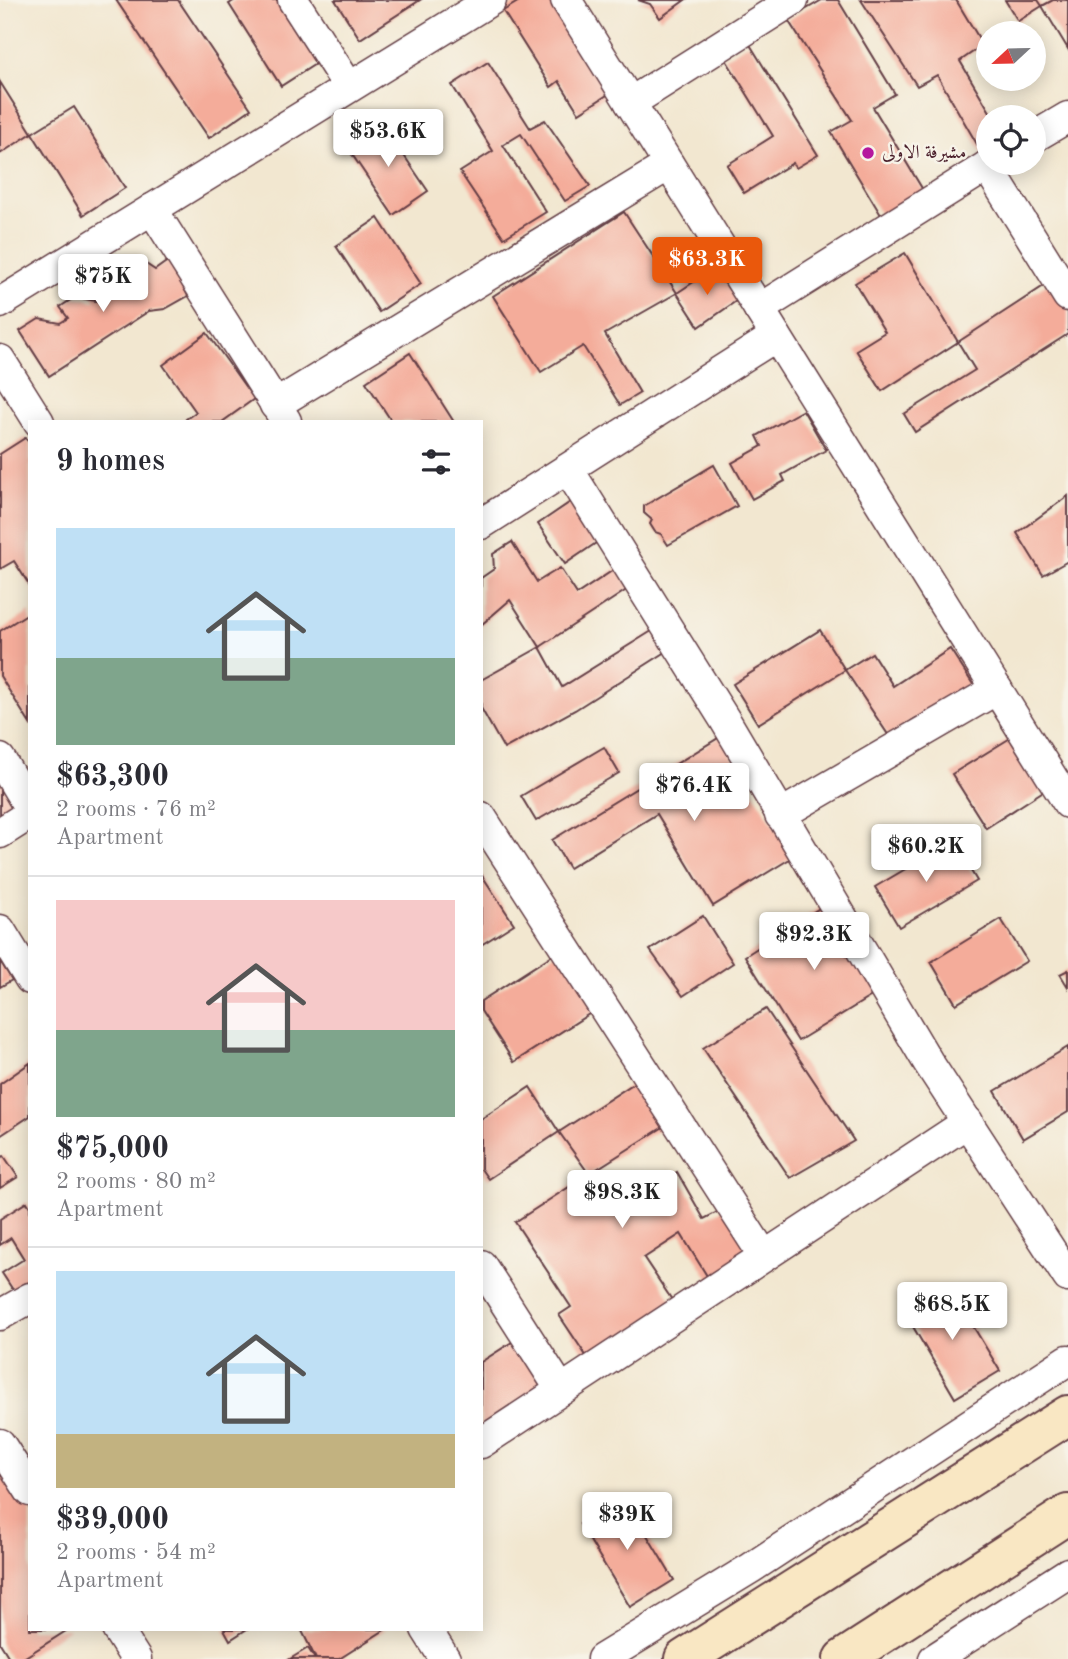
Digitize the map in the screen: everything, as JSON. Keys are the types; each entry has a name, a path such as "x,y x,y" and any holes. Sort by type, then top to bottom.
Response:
{"main road":[{"path":"684,1659 1068,1415"},
{"path":"843,1659 1068,1514"}],"street":[{"path":"293,0 349,87"},
{"path":"0,303 491,0"},
{"path":"566,0 1068,803"},
{"path":"630,103 793,0"},
{"path":"1046,130 1068,117"},
{"path":"152,209 281,413 669,165"},
{"path":"759,309 976,172"},
{"path":"996,175 1068,296"},
{"path":"483,523 776,336"},
{"path":"0,359 38,420"},
{"path":"568,469 725,720 928,1062 1068,1277"},
{"path":"780,815 997,689"},
{"path":"0,759 28,806"},
{"path":"0,833 28,815"},
{"path":"485,830 764,1256"},
{"path":"0,930 28,976"},
{"path":"483,1442 968,1122"},
{"path":"483,1268 561,1390"},
{"path":"0,1315 28,1299"},
{"path":"602,1659 751,1568 1068,1360"},
{"path":"0,1444 28,1488"},
{"path":"934,1659 1068,1573"},
{"path":"118,1631 133,1658"},
{"path":"427,1631 444,1659"}],"building":[{"path":"116,0 178,0 251,109 209,138"},
{"path":"235,0 281,0 320,61 281,86 229,4"},
{"path":"335,0 420,0 360,39"},
{"path":"521,0 563,0 618,88 579,113 559,81 551,87 503,11"},
{"path":"638,0 685,0 660,18 650,4"},
{"path":"822,0 838,0 895,94 873,107 926,195 884,220 831,132 852,120 788,20"},
{"path":"861,0 956,0 976,33 976,50 960,61 986,105 976,105 976,142 937,75 917,86"},
{"path":"1005,0 1038,0 1042,6 1018,21"},
{"path":"1053,0 1068,0 1068,49 1042,6"},
{"path":"749,43 818,155 796,168 793,163 744,193 727,165 773,136 725,58"},
{"path":"488,62 530,128 545,120 590,186 565,201 521,134 503,145 546,212 504,238 460,172 493,151 452,85"},
{"path":"0,82 32,133 0,154"},
{"path":"74,107 125,188 83,215 32,133"},
{"path":"382,123 428,191 393,215 347,147"},
{"path":"624,212 677,293 605,334 640,393 620,405 583,346 541,372 493,296"},
{"path":"378,218 421,284 379,312 336,246"},
{"path":"905,253 958,342 882,391 856,350 885,332 855,283"},
{"path":"137,258 155,270 169,260 188,296 165,309 149,311 49,376 20,331 39,319 60,323 68,318 60,307 75,297 96,301 88,290 101,280 117,287 129,279 122,269"},
{"path":"708,264 720,282 728,283 739,299 699,327 677,293 701,277"},
{"path":"1050,282 1068,309 1068,334 915,432 904,414 975,370 958,342"},
{"path":"207,333 254,399 225,420 187,420 196,412 163,365"},
{"path":"410,353 453,420 391,420 366,382"},
{"path":"803,410 826,450 782,475 785,481 752,499 732,463 762,446 757,436"},
{"path":"25,438 28,441 28,583 14,561 0,569 0,454"},
{"path":"714,465 737,506 668,545 650,524 652,520 644,513 644,506"},
{"path":"1068,496 1068,561 1043,575 1017,533"},
{"path":"572,501 599,541 565,564 538,524"},
{"path":"512,542 537,582 560,568 577,594 618,567 631,587 540,647 510,600 483,623 483,577 494,569 493,554"},
{"path":"28,613 28,721 0,676 0,631"},
{"path":"655,629 669,650 575,710 504,749 483,712 483,679 540,647 562,687"},
{"path":"820,630 845,670 758,724 733,684"},
{"path":"950,649 976,689 920,725 916,718 889,736 845,670 872,653 893,686"},
{"path":"720,737 793,857 713,906 657,814 569,868 552,840"},
{"path":"1012,737 1045,790 986,828 952,774"},
{"path":"604,747 619,773 536,821 521,796"},
{"path":"0,775 20,807 0,819"},
{"path":"953,841 977,881 899,927 875,887"},
{"path":"483,877 514,924 483,944"},
{"path":"829,902 883,989 798,1041 745,956"},
{"path":"703,916 733,963 683,996 650,950"},
{"path":"1001,919 1027,961 956,1004 931,962"},
{"path":"562,949 600,1007 514,1062 483,1014 483,1000"},
{"path":"0,961 12,980 0,987"},
{"path":"1068,970 1068,987 1060,974"},
{"path":"766,1009 854,1141 790,1178 703,1048"},
{"path":"1068,1047 1068,1112 1023,1139 995,1091"},
{"path":"28,1064 28,1117 0,1136 0,1084"},
{"path":"639,1080 668,1124 589,1174 559,1132"},
{"path":"530,1087 559,1132 488,1179 483,1172 483,1118"},
{"path":"4,1156 18,1177 0,1188 0,1158"},
{"path":"677,1172 704,1219 725,1208 756,1254 712,1284 681,1234 644,1258 674,1303 589,1360 559,1315 571,1307 515,1222 589,1174 615,1213"},
{"path":"28,1204 28,1284 15,1293 2,1273 24,1259 11,1238 0,1245 0,1219"},
{"path":"949,1286 1000,1371 955,1398 905,1313"},
{"path":"523,1335 555,1385 483,1433 483,1361"},
{"path":"0,1461 28,1505 28,1631 66,1631 22,1659 10,1659 0,1643"},
{"path":"624,1497 674,1580 630,1607 580,1524"},
{"path":"225,1631 244,1631 230,1640"},
{"path":"302,1631 383,1631 339,1659 316,1659"},
{"path":"308,1648 315,1659 290,1659"}],"place":[{"name":"مشيرفة الاولى","path":"868,153"}]}
